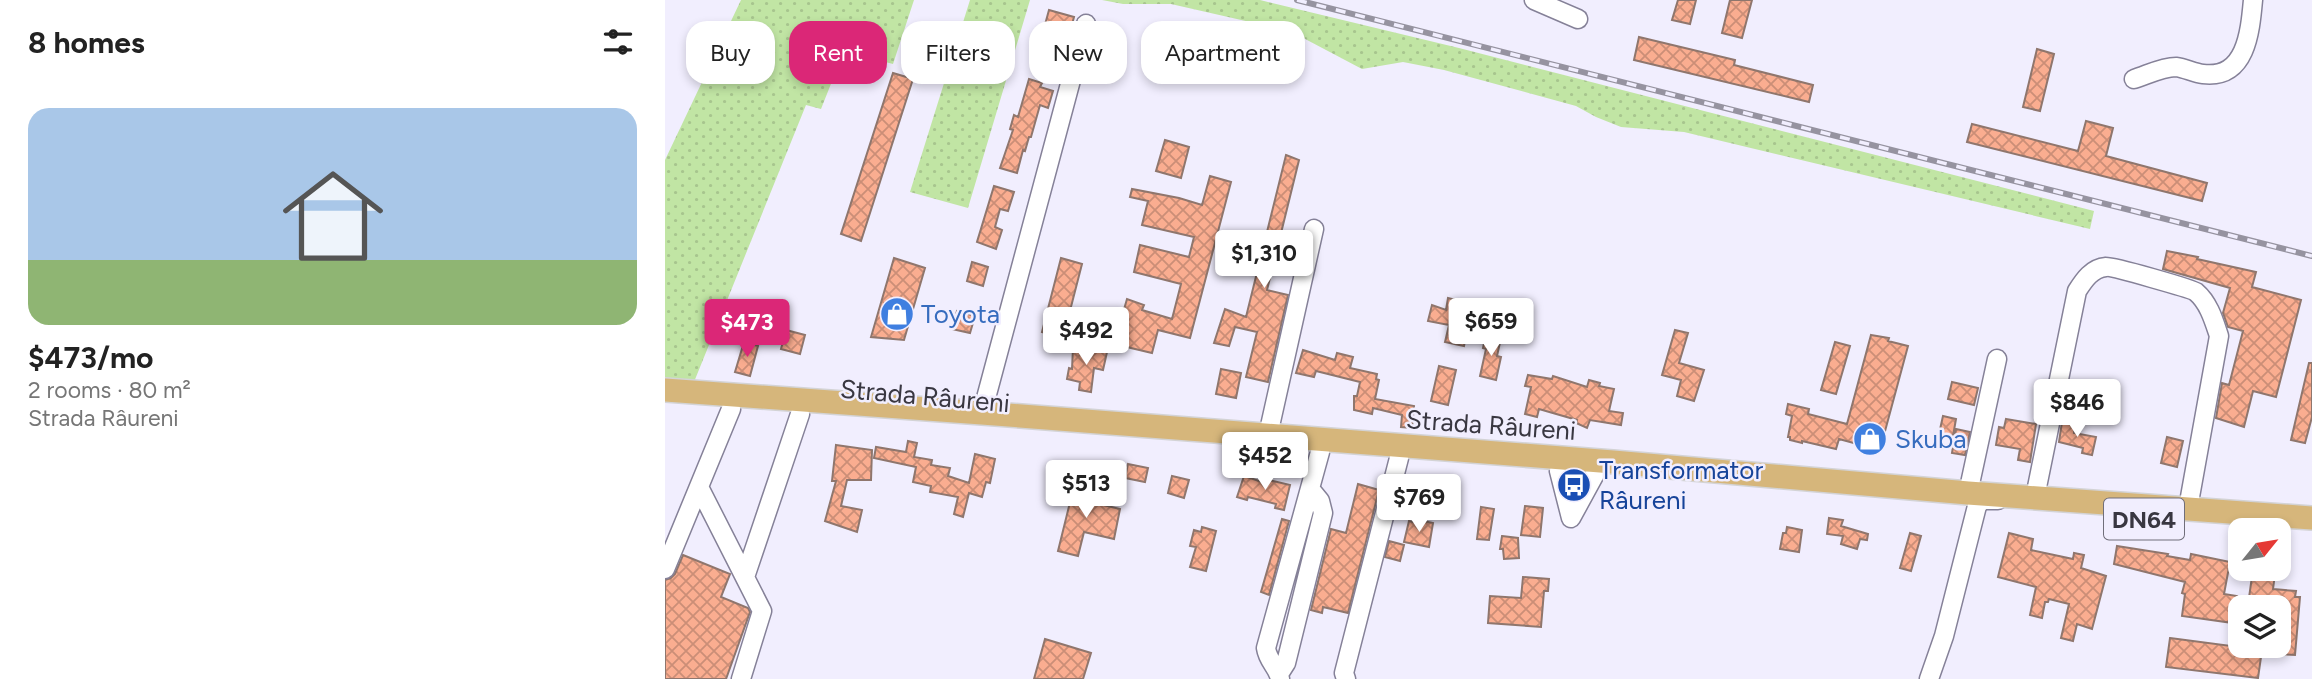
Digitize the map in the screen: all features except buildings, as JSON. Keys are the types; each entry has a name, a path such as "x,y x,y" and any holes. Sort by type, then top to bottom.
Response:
{"main road":[{"name":"Strada Râureni","path":"665,390 1269,435 1926,489 1972,499 2030,497 2312,518"},
{"name":"Strada Râureni","path":"665,403 1595,474 1972,499 2312,531"}],"street":[{"path":"1534,0 1578,19"},
{"path":"2134,79 2177,67 2202,74 2223,74 2236,64 2245,46 2253,0"},
{"path":"982,413 1070,84"},
{"path":"1269,435 1314,229"},
{"path":"2030,497 2077,290 2088,274 2106,266 2195,291 2207,305 2217,328 2219,336 2188,508"},
{"path":"1929,679 1944,636 1997,359"},
{"path":"665,569 731,409"},
{"path":"745,577 800,414"},
{"path":"1279,676 1268,659 1266,648 1320,452"},
{"path":"1346,679 1344,673 1399,458"},
{"path":"1559,471 1571,517 1595,474"},
{"path":"699,487 762,611 741,679"}],"green space":[{"path":"741,0 914,0 907,21 901,21 901,40 893,64 887,62 887,21 789,21 789,84 831,84 821,109 806,105 694,382 665,380 665,160 701,84 775,84 775,21 731,21"},
{"path":"970,0 1030,0 1015,50 1015,21 963,21"},
{"path":"1102,0 1260,0 1459,48 2094,211 2090,229 1684,132 1621,127 1576,106 1444,70 1403,62 1362,69 1305,39 1305,21 1246,21 1171,4 1123,4"},
{"path":"944,84 1005,84 968,208 910,192"}],"railway":[{"path":"1297,0 2312,256"}],"place":[{"name":"Toyota","path":"897,314"},
{"name":"Skuba","path":"1870,439"},
{"name":"Transformator Râureni","path":"1574,485"}]}
